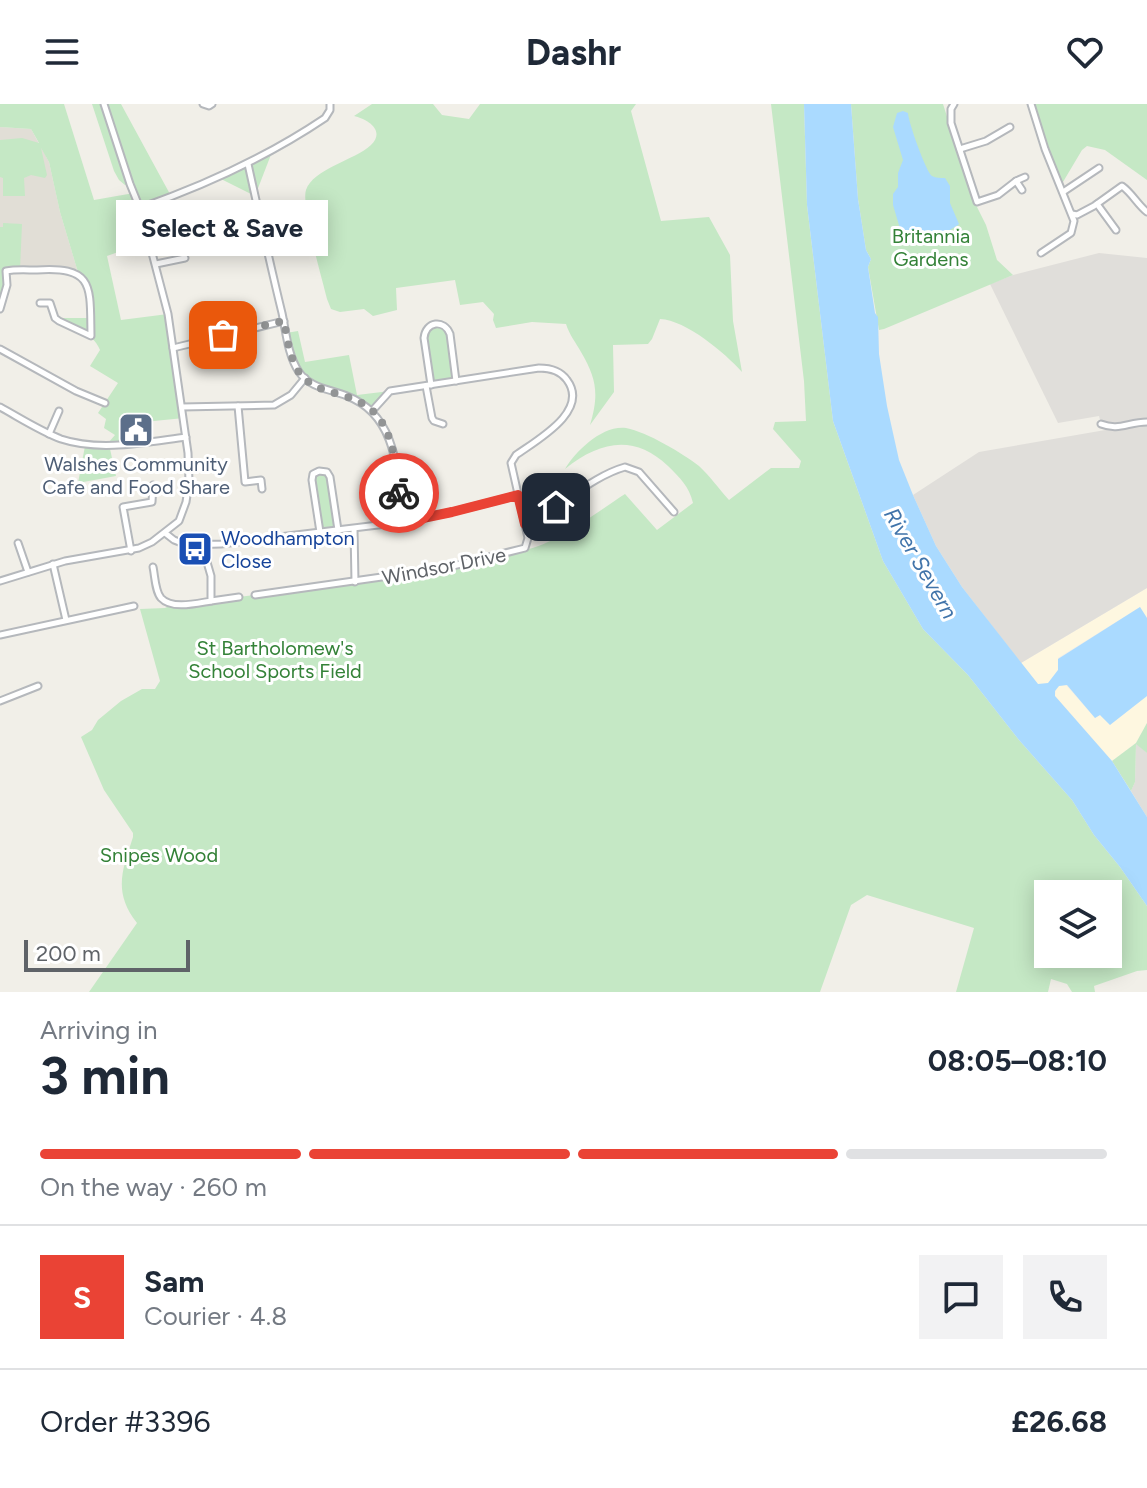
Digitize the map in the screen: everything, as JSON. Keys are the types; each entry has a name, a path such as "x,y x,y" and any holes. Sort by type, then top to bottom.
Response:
{"street":[{"path":"0,581 53,564 131,551 165,533 182,517 186,502 189,470 186,437 168,314 140,208 104,104"},
{"path":"203,104 212,104"},
{"path":"140,208 248,164 325,118 330,104"},
{"path":"954,104 951,123 977,202 998,195 1025,177"},
{"path":"1031,104 1074,221 1071,233 1041,253"},
{"path":"960,149 986,141 1010,127"},
{"path":"248,164 295,365 305,378 322,388 356,400 372,411 385,427 393,448 403,522"},
{"path":"1063,192 1099,168"},
{"path":"1016,181 1022,190"},
{"path":"1072,214 1077,215 1097,204 1122,186 1147,212"},
{"path":"1097,204 1116,230"},
{"path":"156,264 185,258"},
{"path":"0,309 7,285 6,271 64,269 77,273 88,289 91,336 55,318 50,303 40,303"},
{"path":"173,348 284,321"},
{"path":"372,411 390,391 428,386 456,381 450,334 447,327 441,324 428,326 424,338 428,386 432,418 443,424"},
{"path":"0,349 76,391 105,403"},
{"name":"Windsor Drive","path":"255,595 445,568 525,548 525,524 512,460 565,416 573,394 568,380 557,371 542,368 456,381"},
{"path":"182,407 279,404 305,378"},
{"path":"238,406 245,482 261,480 262,489"},
{"path":"0,407 66,440 113,445 186,437"},
{"path":"49,434 59,411"},
{"path":"1101,424 1113,429 1147,422"},
{"path":"525,524 607,474 625,467 639,472 674,512"},
{"path":"320,532 312,480 313,474 319,471 327,472 330,477 338,530"},
{"path":"131,551 123,507 152,502 153,485"},
{"path":"165,533 183,544 202,545 354,529 452,512 518,495"},
{"name":"Windsor Drive","path":"354,529 355,582"},
{"path":"18,543 28,572"},
{"path":"202,545 211,576 211,601"},
{"path":"53,564 66,620"},
{"path":"153,567 158,592 168,602 185,604 239,597"},
{"path":"0,635 134,606"},
{"path":"0,701 38,686"}],"shaded area":[{"path":"0,127 31,129 49,162 77,269 6,271 0,300"},
{"path":"1099,253 1147,258 1147,588 1021,663 962,587 936,546 913,495 979,452 1111,429 1101,424 1099,416 1058,423 990,284"},
{"path":"1147,588 1147,618 1140,607 1058,658 1058,670 1048,684 1038,684 1021,663"},
{"path":"1066,685 1095,718 1100,715 1110,724 1147,696 1147,723 1136,743 1112,761 1055,696 1056,688"},
{"path":"1136,743 1147,753 1147,817 1131,791 1135,782"}],"green space":[{"path":"0,104 64,104 94,200 134,193 130,184 125,185 114,171 92,104 121,104 171,196 141,208 149,241 107,256 121,320 168,314 184,418 126,428 127,434 146,432 147,439 109,442 115,435 104,428 106,419 98,413 118,383 90,366 100,350 97,344 81,330 55,318 90,318 88,289 77,269 49,162 41,148 45,178 31,175 24,178 25,196 3,196 0,140 22,138 39,143 31,129 0,127"},
{"path":"372,104 433,104 442,115 469,119 480,104 636,104 631,111 661,221 709,217 730,255 733,321 742,372 693,331 660,319 648,344 613,345 614,392 590,425 595,405 593,379 566,324 532,322 496,328 494,314 483,302 460,305 455,280 396,288 397,310 373,316 364,309 340,312 331,309 309,226 306,190 325,170 364,150 375,140 376,130 373,126 354,116"},
{"path":"771,104 804,104 807,205 833,421 883,561 923,629 968,675 1072,800 1147,906 1147,970 1094,986 1095,992 1072,992 1067,984 1051,979 1048,992 956,992 974,928 867,895 851,905 820,992 89,992 137,923 129,912 122,891 123,871 133,833 104,790 81,737 121,701 142,689 155,689 160,681 140,609 194,607 194,603 411,574 532,548 574,528 625,494 657,530 693,503 680,478 655,456 630,446 604,447 565,469 583,447 599,435 617,428 634,430 699,466 729,500 771,468 799,468 801,461 773,429 775,422 806,421 804,381"},
{"name":"Britannia Gardens","path":"851,104 943,104 974,201 986,225 997,260 1013,275 879,330 868,267 871,259 866,250 858,199"},
{"path":"1031,104 1147,104 1147,180 1105,150 1087,146 1060,187"},
{"path":"272,152 255,196 219,178"},
{"path":"3,223 22,224 20,270 6,271 7,285 0,300 0,227"},
{"path":"428,326 447,327 456,381 431,385 424,338"},
{"path":"298,331 305,362 349,355 357,395 390,391 372,411 322,388 299,372 286,333"},
{"path":"85,446 110,449 116,476 78,483"},
{"path":"320,473 327,477 334,522 333,527 327,529 321,524 314,480"},
{"path":"1147,723 1147,753 1136,744 1135,782 1131,791 1112,761 1136,743"}],"water":[{"name":"River Severn","path":"804,104 851,104 858,199 866,250 871,259 868,267 878,317 879,354 899,460 936,546 962,587 1038,684 1048,683 1058,670 1058,659 1140,607 1147,618 1147,696 1110,725 1100,715 1095,718 1067,685 1059,686 1055,696 1112,761 1147,817 1147,906 1072,800 968,675 923,629 883,561 833,421 807,205"},
{"path":"897,113 908,113 929,172 934,177 945,178 950,186 950,203 959,224 935,238 914,245 904,242 893,205 903,160 893,127"}],"way so far":[{"path":"223,335 284,321 299,372 316,386 364,405 385,427 393,448 399,493"}],"place":[{"name":"Select & Save","path":"223,335"},
{"name":"Walshes Community Cafe and Food Share","path":"136,430"},
{"name":"Woodhampton Close","path":"195,549"}],"route":[{"path":"399,493 403,522 518,495 525,524 556,507"}],"park label":[{"name":"St Bartholomew's School Sports Field","path":"275,660"},
{"name":"Snipes Wood","path":"159,855"}]}
